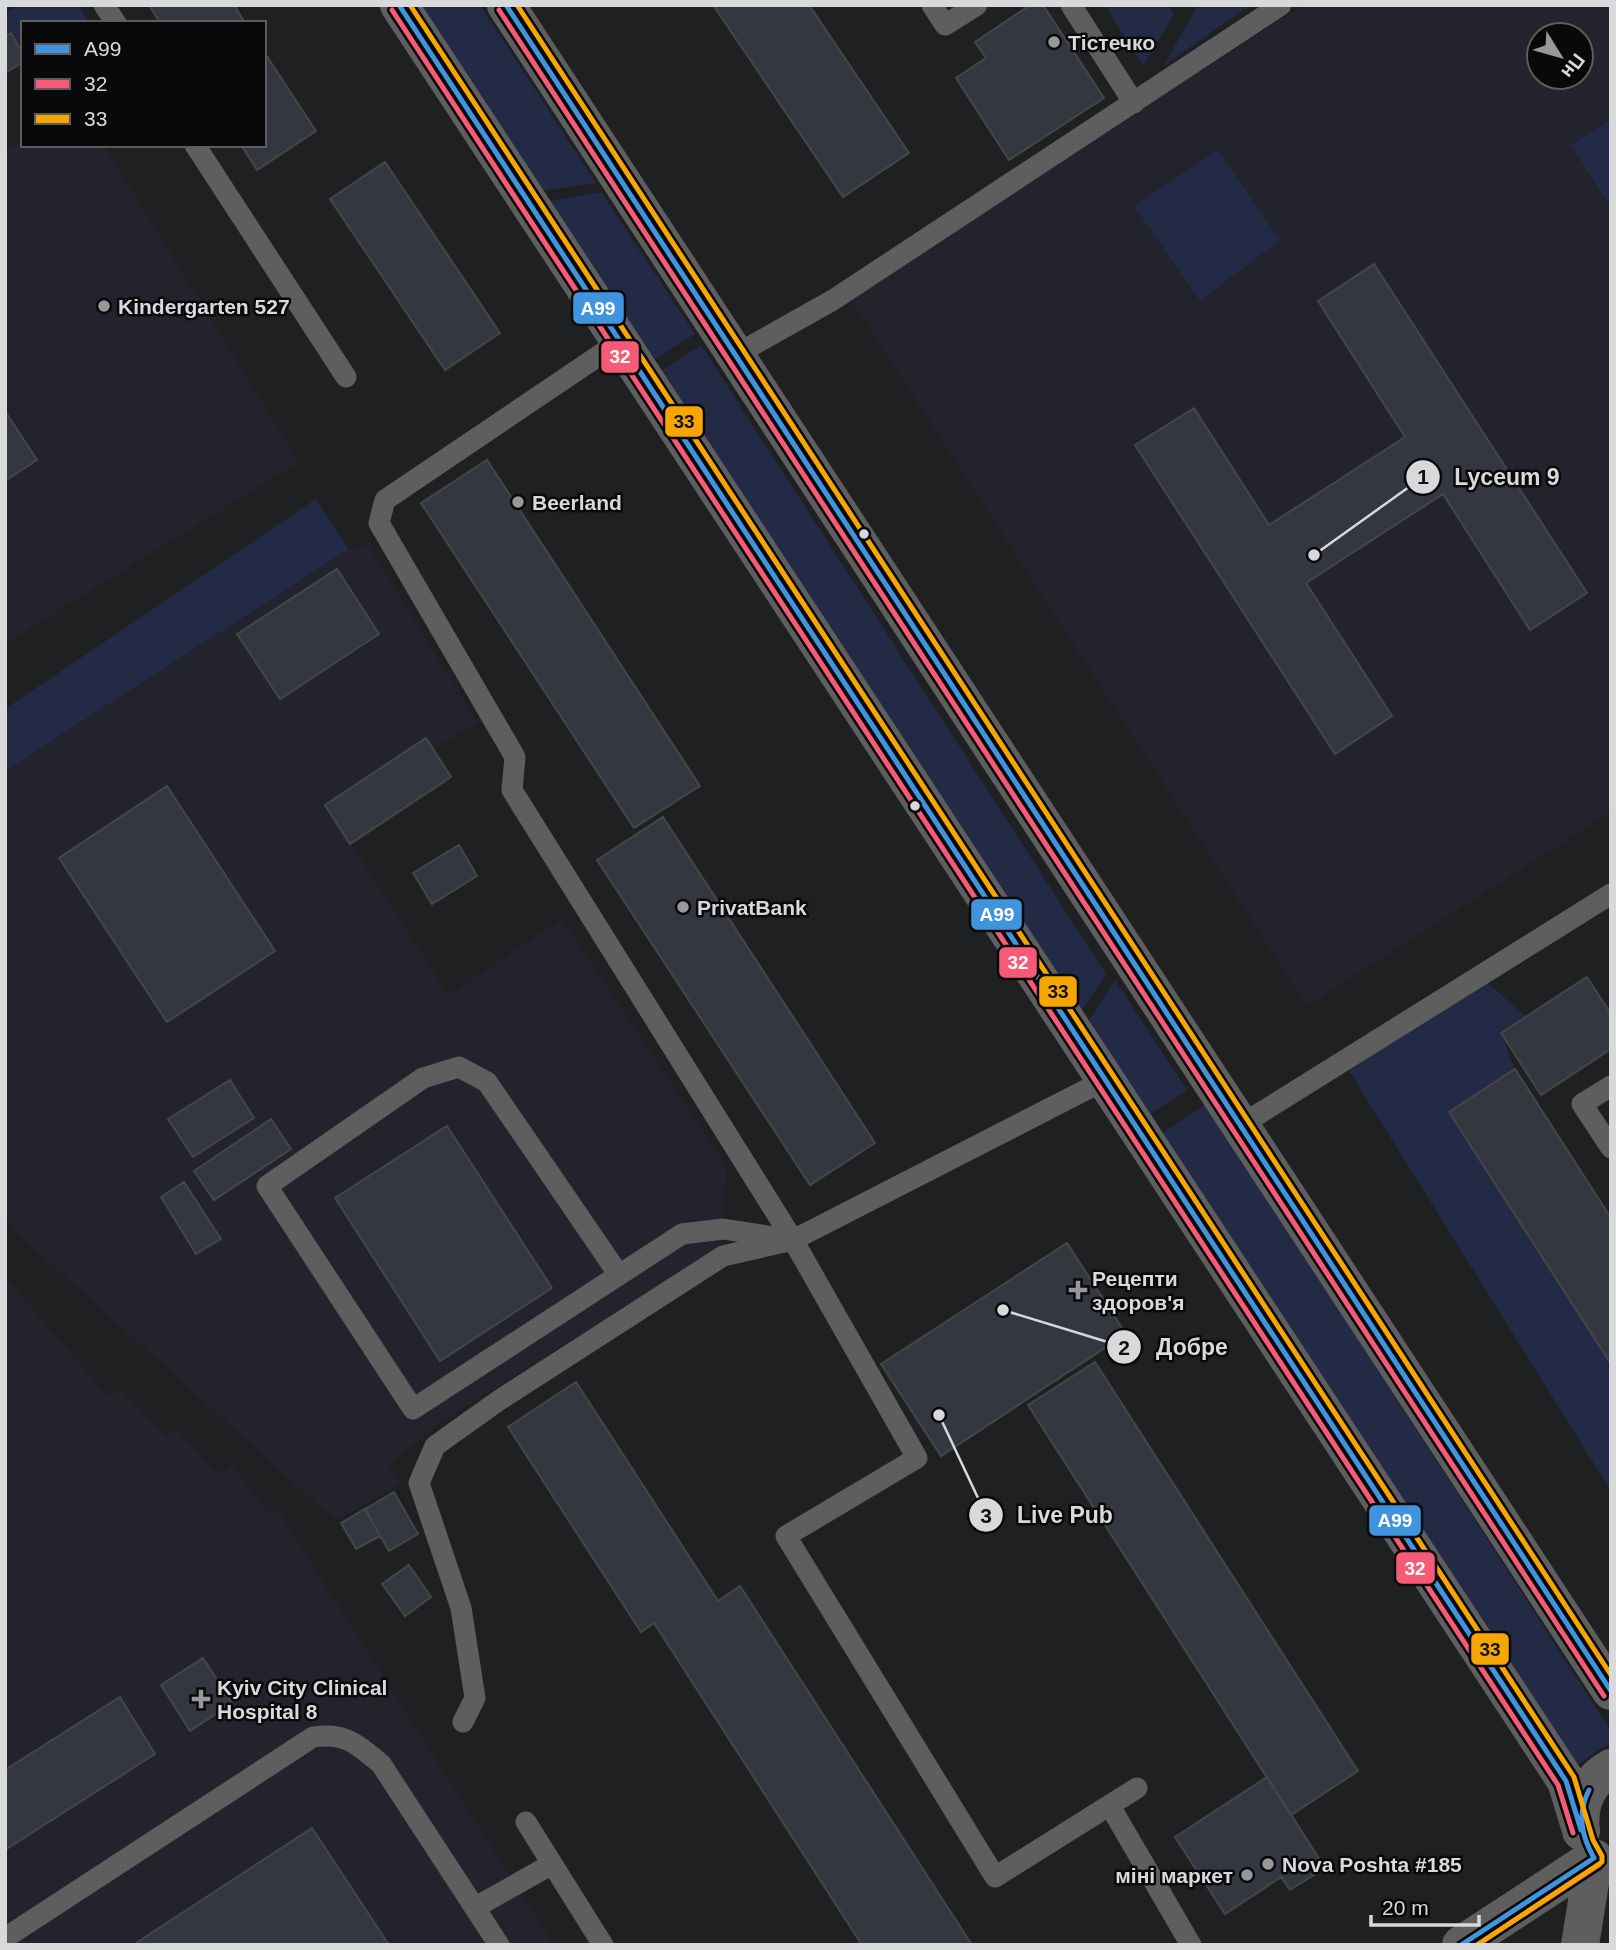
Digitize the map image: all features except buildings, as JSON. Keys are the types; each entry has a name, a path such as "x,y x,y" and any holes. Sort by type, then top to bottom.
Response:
{"street":[{"path":"399,5 1566,1781 1595,1853"},
{"path":"506,5 1611,1691"},
{"path":"1580,1945 1595,1853 1584,1798 1591,1784 1611,1768"},
{"path":"1461,1945 1595,1853"}],"lane":[{"path":"104,5 115,21"},
{"path":"932,5 945,25 977,5"},
{"path":"1071,5 1134,103"},
{"path":"735,355 833,300 1281,5"},
{"path":"196,147 346,377"},
{"path":"619,342 385,500 379,523 514,757 512,790 793,1241 917,1458 786,1536 995,1877 1136,1788"},
{"path":"1241,1125 1611,894"},
{"path":"619,1275 487,1082 459,1067 423,1078 267,1186 413,1409 619,1275 682,1234 723,1229 793,1241"},
{"path":"463,1722 475,1698 461,1608 419,1483 435,1446 498,1401 723,1256 793,1241 1105,1080"},
{"path":"1611,1086 1582,1104 1611,1148"},
{"path":"5,1938 313,1737 335,1733 360,1746 381,1764 499,1945"},
{"path":"1110,1806 1191,1945"},
{"path":"526,1822 603,1945"},
{"path":"476,1907 552,1864"}],"shaded area":[{"path":"18,5 78,5 89,21 21,21 21,45 11,32 5,36 5,14"},
{"path":"412,5 480,5 596,183 533,192"},
{"path":"1105,5 1169,5 1174,14 1143,66"},
{"path":"1251,5 1163,66 1198,6"},
{"path":"1303,5 1611,5 1611,812 1307,1006 850,298"},
{"path":"1611,120 1611,208 1571,145"},
{"name":"Kindergarten 527","path":"21,140 21,147 105,147 299,462 5,644 5,150"},
{"path":"1218,150 1280,240 1200,301 1134,206"},
{"path":"601,192 695,334 646,365 540,203"},
{"path":"701,345 1106,974 1074,1023 655,375"},
{"path":"316,499 349,549 5,771 5,709"},
{"path":"369,546 478,723 433,749 451,777 351,844 449,995 562,919 727,1166 721,1246 437,1425 389,1466 401,1483 336,1521 17,1233 5,1216 5,771 349,549"},
{"path":"1115,980 1187,1090 1135,1124 1080,1034"},
{"path":"1485,981 1527,1017 1501,1033 1515,1069 1449,1112 1611,1364 1611,1491 1349,1071"},
{"path":"1206,1104 1611,1731 1611,1742 1569,1770 1155,1138"},
{"name":"Kyiv City Clinical Hospital 8","path":"5,1277 108,1396 119,1388 166,1436 176,1429 219,1474 231,1464 270,1514 279,1512 554,1945 5,1945"}],"transit line":[{"name":"А99","path":"399,5 1566,1781 1581,1830"},
{"name":"33","path":"410,5 1574,1777 1602,1862 1477,1945"},
{"name":"А99","path":"506,5 1611,1691"},
{"name":"33","path":"517,5 1611,1675"},
{"name":"32","path":"392,10 1558,1785 1573,1833"},
{"name":"32","path":"499,10 1604,1696"},
{"name":"А99","path":"1461,1945 1594,1858 1582,1824 1583,1808 1589,1790"},
{"name":"32","path":"1477,1945 1599,1865"}],"place":[{"name":"Тістечко","path":"1054,42"},
{"name":"Kindergarten 527","path":"104,306"},
{"name":"Beerland","path":"518,502"},
{"name":"Lyceum 9","path":"1314,555"},
{"name":"PrivatBank","path":"683,907"},
{"name":"Рецепти здоров'я","path":"1078,1290"},
{"name":"Добре","path":"1003,1310"},
{"name":"Live Pub","path":"939,1415"},
{"name":"Kyiv City Clinical Hospital 8","path":"201,1699"},
{"name":"Nova Poshta #185","path":"1268,1864"},
{"name":"міні маркет","path":"1247,1875"}]}
